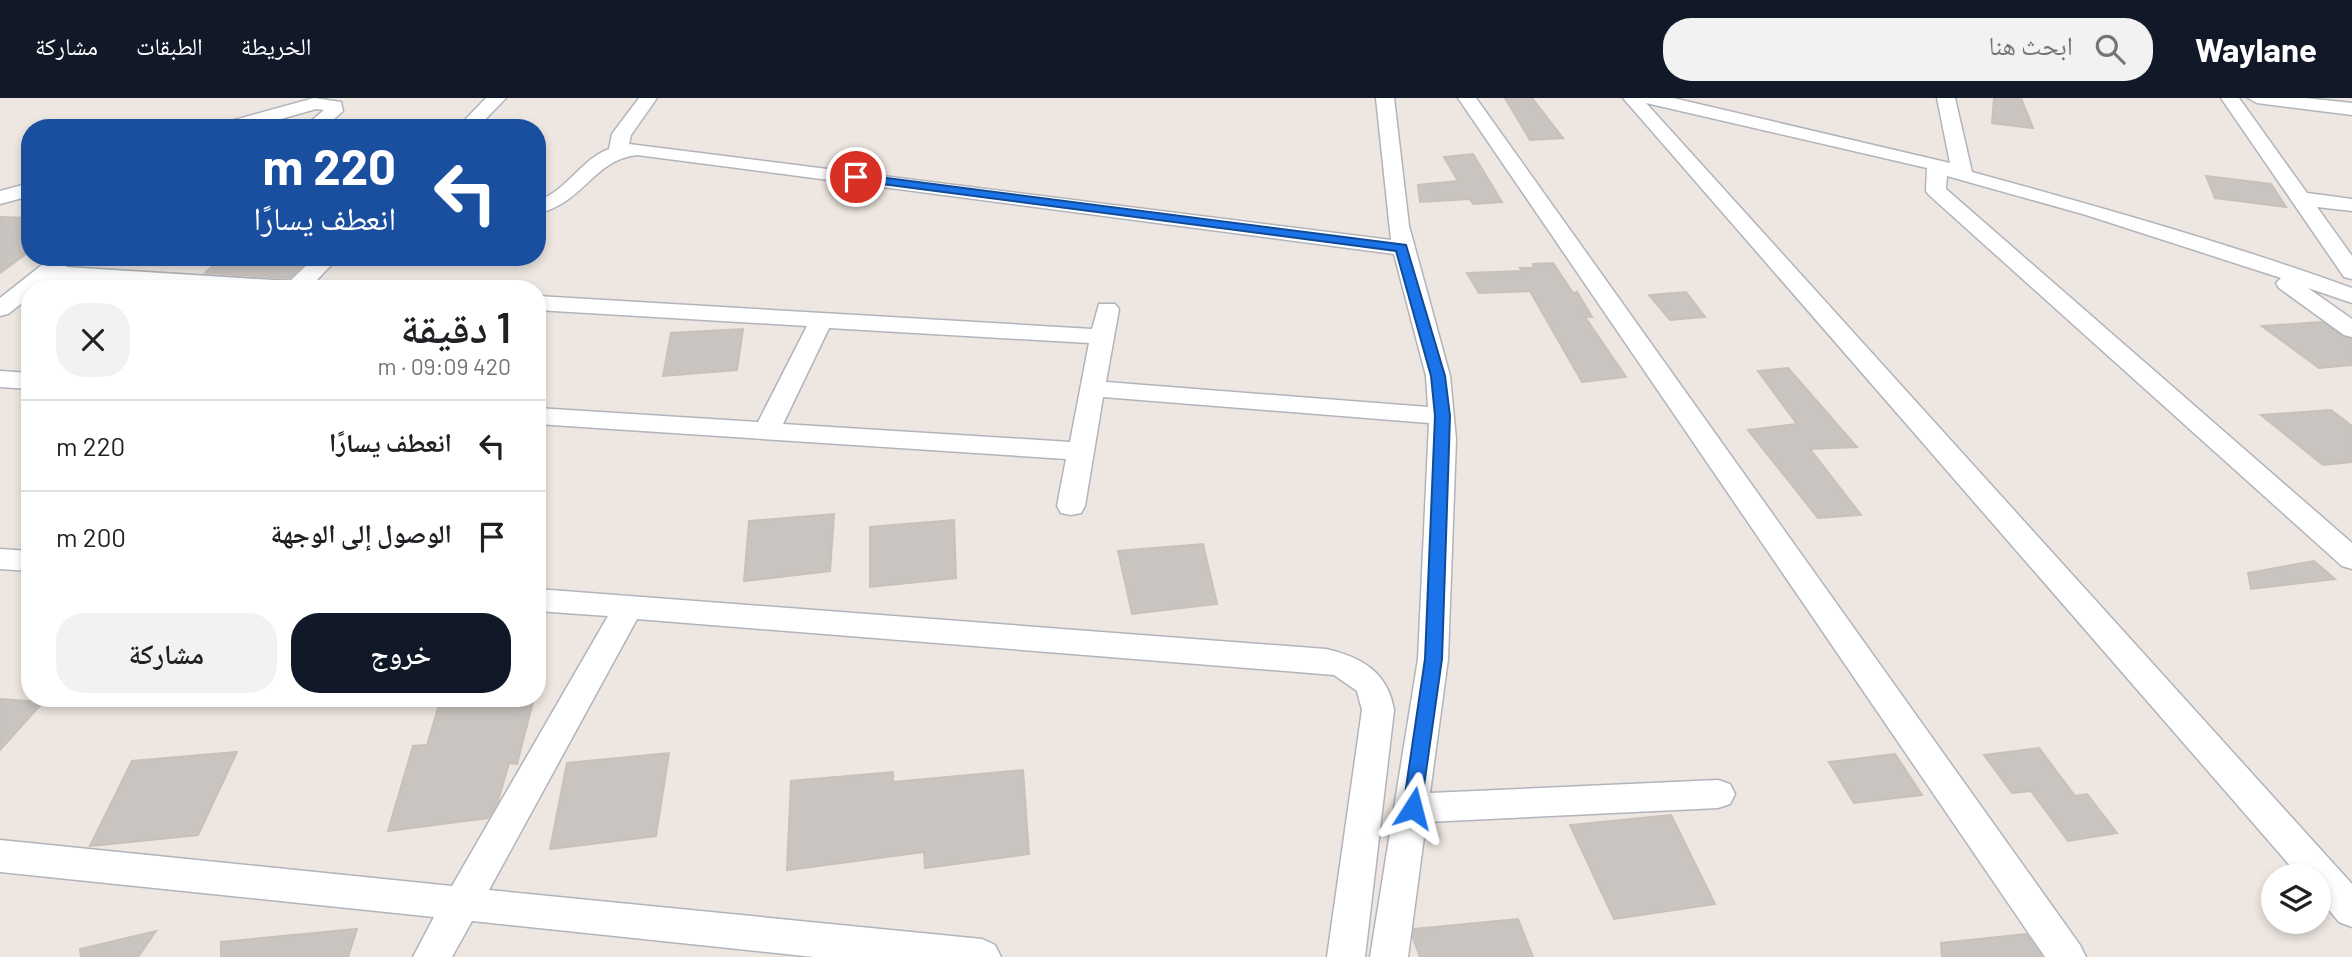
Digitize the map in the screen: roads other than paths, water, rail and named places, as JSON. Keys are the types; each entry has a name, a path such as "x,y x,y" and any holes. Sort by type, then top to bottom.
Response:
{"street":[{"path":"475,119 497,98"},
{"path":"618,151 622,134 647,103 648,98"},
{"path":"1385,98 1402,248 1435,364 1443,416 1433,659 1389,957"},
{"path":"1466,98 2067,957"},
{"path":"1632,98 2352,910"},
{"path":"1649,98 1937,164 1964,176 2259,262 2352,296"},
{"path":"1946,98 1964,176"},
{"path":"2230,98 2304,199 2352,272"},
{"path":"2257,98 2352,109"},
{"path":"259,119 317,103 334,106 334,111 324,119"},
{"path":"546,205 567,197 598,161 618,151 637,149 1402,248"},
{"path":"1937,164 1936,191 2352,559"},
{"path":"0,198 21,192"},
{"path":"2304,199 2352,205"},
{"path":"2259,262 2352,330"},
{"path":"37,280 55,266"},
{"path":"308,280 320,266"},
{"path":"47,272 174,280"},
{"path":"0,310 21,293"},
{"path":"546,303 1102,337"},
{"path":"1071,506 1107,309"},
{"path":"767,429 822,319"},
{"path":"0,379 21,381"},
{"path":"1093,389 1443,416"},
{"path":"546,417 1081,451"},
{"path":"0,559 21,560"},
{"path":"546,601 1312,660 1353,669 1373,687 1378,710 1346,957"},
{"path":"432,957 629,607"},
{"path":"1413,808 1718,794"},
{"path":"0,856 982,957"}]}
